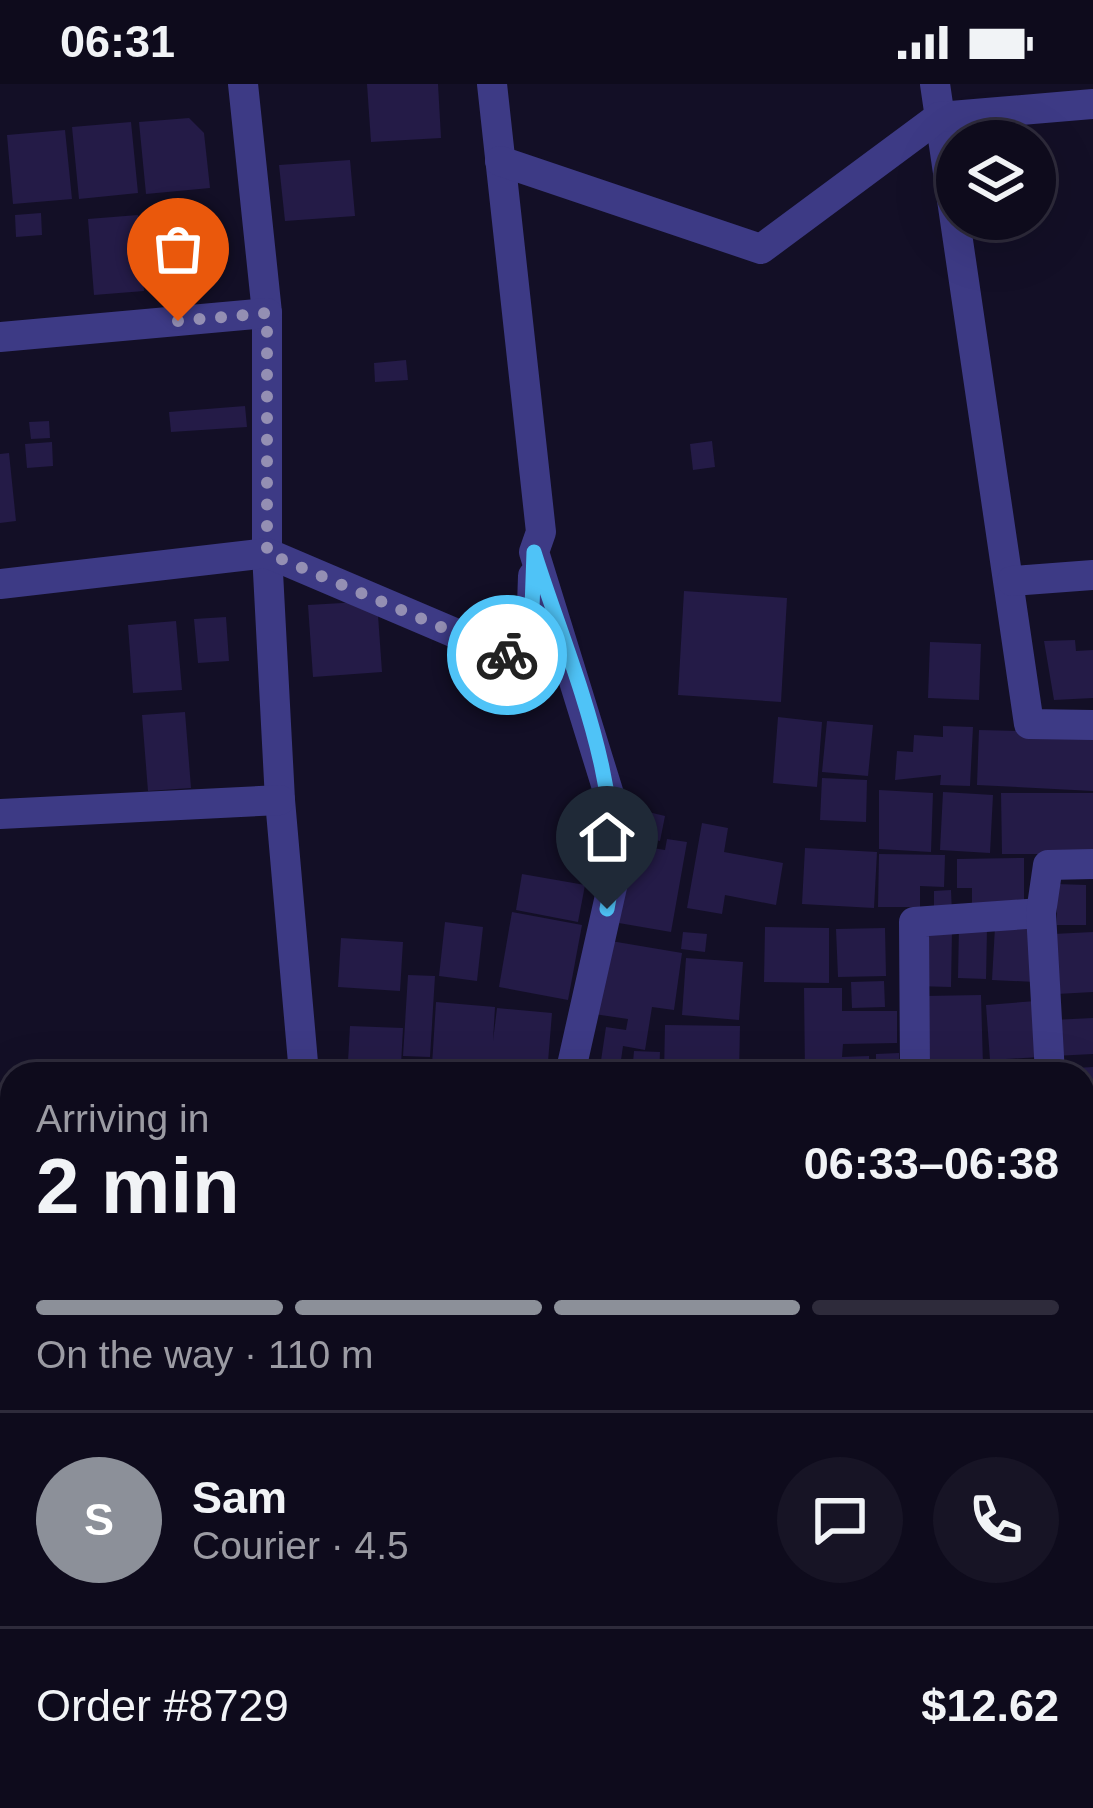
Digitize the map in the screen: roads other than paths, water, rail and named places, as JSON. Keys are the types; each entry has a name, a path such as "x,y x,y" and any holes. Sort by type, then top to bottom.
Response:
{"street":[{"path":"243,84 267,313 267,553 280,800 303,1062"},
{"path":"0,584 267,553 530,664 534,552 542,532 492,84"},
{"path":"935,84 1012,581 1029,724 1093,725"},
{"path":"500,161 761,249 940,117 1093,104"},
{"path":"0,337 267,313"},
{"path":"534,552 612,804 614,878 573,1062"},
{"path":"1012,581 1093,575"},
{"path":"0,814 280,800"},
{"path":"1049,1062 1041,913 1048,865 1093,864"},
{"path":"915,1062 914,922 1041,913"}]}
